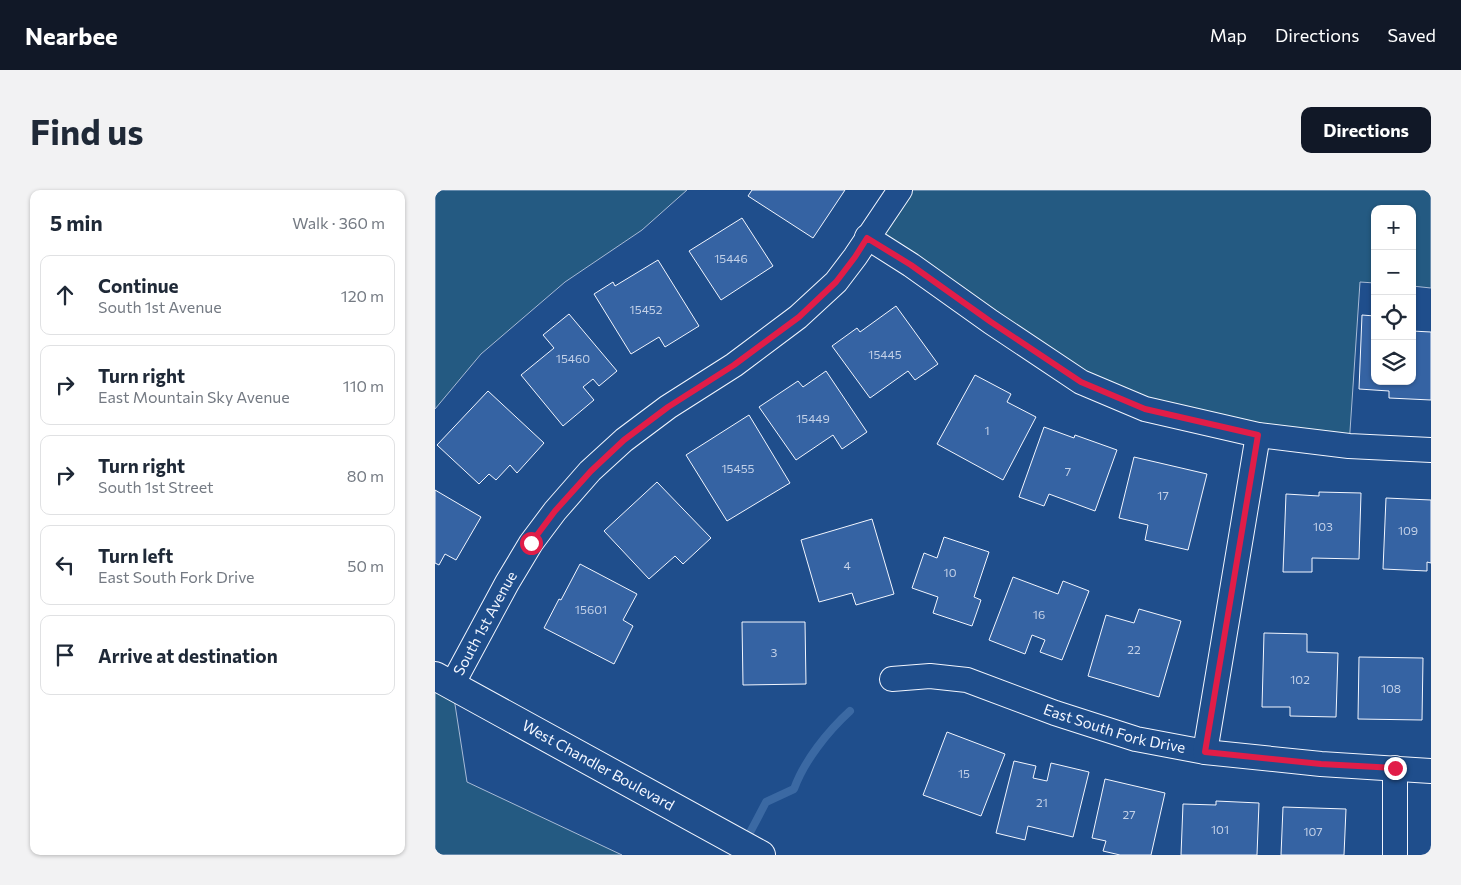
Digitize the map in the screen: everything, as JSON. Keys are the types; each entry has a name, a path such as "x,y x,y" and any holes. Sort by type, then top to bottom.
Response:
{"main road":[{"name":"West Chandler Boulevard","path":"444,680 749,848"}],"street":[{"name":"South 1st Avenue","path":"444,680 531,543 555,511 591,471 624,440 668,407 734,365 799,317 836,282 901,190"},
{"path":"867,238 911,265 991,322 1081,382 1145,409 1258,435 1349,446 1431,450"},
{"path":"1205,752 1258,435"},
{"name":"East South Fork Drive","path":"892,679 930,676 967,680 1055,713 1136,739 1205,752 1321,764 1431,771"},
{"path":"1395,768 1395,855"}],"shaded area":[{"path":"435,190 687,190 642,230 565,282 481,354 435,409"},
{"path":"900,190 1431,190 1431,288 1416,286 1416,205 1371,205 1371,283 1360,282 1349,446 1145,409 867,237"},
{"path":"435,676 452,685 467,782 622,855 435,855"}],"building":[{"path":"752,190 845,190 813,238 748,196"},
{"path":"742,218 773,266 721,300 689,251"},
{"path":"658,260 699,326 665,347 659,337 631,354 594,294 613,282 615,286"},
{"path":"896,306 938,364 915,380 908,371 870,398 832,346 857,328 860,332"},
{"path":"569,314 617,371 599,386 593,379 583,387 594,400 563,426 521,375 554,348 543,335"},
{"path":"1362,315 1371,316 1371,385 1416,385 1416,331 1431,332 1431,400 1389,398 1389,391 1359,389"},
{"path":"826,371 867,432 842,449 833,435 796,460 759,407 798,381 803,387"},
{"path":"975,375 1011,394 1007,402 1036,417 1003,480 937,444"},
{"path":"488,391 544,443 517,473 510,465 496,480 489,474 479,484 437,445"},
{"path":"749,415 790,483 727,521 686,455"},
{"path":"1044,427 1074,438 1075,435 1117,450 1095,511 1049,494 1044,506 1019,497"},
{"path":"1134,457 1207,474 1188,550 1145,540 1148,525 1119,518"},
{"path":"657,482 711,538 683,564 675,556 649,579 604,531"},
{"path":"435,490 481,517 456,560 445,554 439,565 435,563"},
{"path":"1319,492 1361,493 1359,559 1312,558 1312,572 1283,572 1286,494 1319,496"},
{"path":"1386,498 1431,500 1431,563 1427,562 1427,571 1383,569"},
{"path":"872,519 894,594 856,605 852,593 819,602 801,540"},
{"path":"944,537 989,552 974,597 981,600 972,626 933,613 938,597 912,588 924,553 937,558"},
{"path":"580,564 637,594 623,620 633,626 614,664 544,628"},
{"path":"1013,577 1058,594 1063,581 1089,591 1062,660 1040,652 1045,640 1032,635 1025,654 989,640"},
{"path":"1139,609 1181,621 1159,697 1088,676 1106,615 1134,623"},
{"path":"742,622 805,622 806,684 743,685"},
{"path":"1264,633 1307,634 1307,652 1338,653 1336,717 1290,716 1290,707 1262,707"},
{"path":"1359,657 1423,658 1422,720 1358,719"},
{"path":"947,732 1005,754 981,816 923,795"},
{"path":"1014,761 1036,766 1033,778 1047,781 1051,763 1089,772 1073,837 1028,826 1025,840 996,833"},
{"path":"1105,779 1165,793 1151,855 1120,855 1103,851 1106,841 1092,838"},
{"path":"1216,801 1259,803 1257,855 1181,855 1183,804 1216,805"},
{"path":"1283,807 1346,809 1344,855 1281,855"}],"waterway":[{"path":"745,842 766,802 794,789 798,778 817,747 850,711"}],"route":[{"path":"531,543 555,511 591,471 624,440 668,407 734,365 799,317 836,282 867,238 911,265 991,322 1081,382 1145,409 1258,435 1205,752 1321,764 1395,768"}]}
